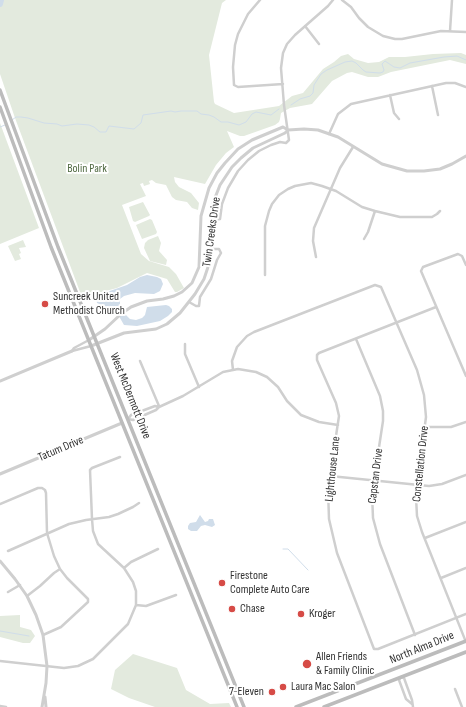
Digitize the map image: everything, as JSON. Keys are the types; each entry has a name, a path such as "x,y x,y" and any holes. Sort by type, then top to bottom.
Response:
{"main road":[{"name":"West McDermott Drive","path":"0,90 58,247 244,707"},
{"name":"West McDermott Drive","path":"0,107 51,248 237,707"},
{"path":"122,423 128,419"},
{"name":"North Alma Drive","path":"296,707 466,642"},
{"path":"212,645 219,643"},
{"name":"North Alma Drive","path":"324,707 466,652"},
{"path":"397,669 401,677"}],"street":[{"path":"260,0 248,14 238,34 235,45 233,67 234,85 238,88 283,84"},
{"path":"211,220 220,219 225,194 238,170 248,160 264,149 280,142 285,144 288,142 290,138 284,105 281,62 285,49 290,40 333,0"},
{"path":"342,0 351,6 359,18 368,27 383,36 402,39 437,32 466,32"},
{"path":"450,31 452,0"},
{"path":"305,26 319,44"},
{"path":"329,134 335,118 341,110 357,102 446,83 455,83 466,86"},
{"path":"432,86 438,114"},
{"path":"390,95 394,114 399,119"},
{"name":"Twin Creeks Drive","path":"89,340 105,329 126,310 142,302 171,298 189,286 196,277 199,269 201,216 205,198 216,173 235,152 252,140 283,127 288,130 304,129 329,134 338,137 382,164 407,171 440,169 466,156"},
{"name":"Twin Creeks Drive","path":"91,346 124,333 148,331 164,325 178,316 204,278 208,267 212,249 211,220 214,203 218,191 232,167 253,148 285,133 288,130"},
{"path":"316,257 313,241 314,228 343,163 353,147"},
{"path":"265,275 265,226 268,211 274,201 288,189 303,184 315,184 331,189 354,202 375,211 400,217 424,218 434,216 440,211"},
{"path":"364,239 375,211"},
{"path":"188,302 199,306 200,297 211,279 217,260 221,253 219,249 212,249"},
{"path":"466,265 462,256 460,254 456,254 424,266 421,269 466,376"},
{"name":"Constellation Drive","path":"233,370 232,361 237,347 247,336 375,285 379,285 420,378 425,401 425,427 416,485 417,516 466,642"},
{"path":"356,339 436,306"},
{"name":"Lighthouse Lane","path":"356,339 319,353 316,357 338,408 339,416 330,476 328,505 331,528 335,546 373,647 375,649 415,634"},
{"name":"Capstan Drive","path":"356,339 378,392 383,411 372,508 376,531 415,634"},
{"path":"72,351 74,348 89,340"},
{"path":"185,344 185,354 199,386"},
{"path":"0,381 72,351 91,346"},
{"path":"140,361 159,407"},
{"path":"128,419 133,420 156,410 223,372 233,370 250,370 262,374 275,384 293,408 301,415 319,422 338,425"},
{"path":"128,419 131,415 155,406 159,407"},
{"path":"425,427 445,428 466,422"},
{"name":"Tatum Drive","path":"0,474 122,423"},
{"path":"0,661 72,668 85,664 93,659 128,624 136,605 136,591 133,582 124,568 98,544 93,531 92,519 90,470 120,457"},
{"path":"330,476 374,482 388,481 436,486 466,475"},
{"path":"0,504 38,488 43,489 46,493 47,533 54,556 60,569 73,585 87,596 88,601 61,627 43,635"},
{"path":"8,550 77,521 109,517 139,503"},
{"path":"425,538 466,522"},
{"path":"124,568 131,562 158,549"},
{"path":"0,561 27,596 43,635 47,666 45,695 46,707"},
{"path":"440,578 466,568"},
{"path":"27,596 60,569"},
{"path":"8,592 20,585"},
{"path":"136,605 146,606 176,595"},
{"path":"415,634 466,614"},
{"path":"401,677 404,679 412,700 412,706"},
{"path":"401,677 399,680 406,699 412,706"},
{"path":"455,689 462,707"},
{"path":"42,707 45,695"},
{"path":"0,706 6,707"}],"green space":[{"name":"Bolin Park","path":"0,0 226,0 222,3 209,55 214,102 215,104 234,113 279,106 292,96 303,93 323,69 341,56 348,54 354,59 368,63 379,62 389,57 461,53 466,55 466,64 450,60 391,72 378,77 368,77 352,72 347,73 332,81 312,104 290,108 281,113 279,122 275,125 244,136 227,131 234,147 226,153 216,165 205,184 174,177 175,182 179,187 191,193 199,203 198,210 192,208 187,202 176,200 172,197 166,185 156,183 152,180 149,181 150,184 144,186 143,183 140,184 146,196 122,205 141,254 149,261 169,267 176,274 184,288 175,292 167,279 147,273 117,288 102,292 83,300 0,74"},
{"path":"0,123 39,228 0,244"},
{"path":"143,202 150,215 135,222 133,221 129,207"},
{"path":"150,219 152,220 157,232 156,234 142,239 136,225"},
{"path":"158,236 161,243 159,251 167,260 166,265 150,261 144,248 145,243 148,240"},
{"path":"23,240 26,247 19,248 21,259 15,261 8,246"},
{"path":"20,615 20,627 31,630 35,636 30,643 23,643 0,637 0,616"},
{"path":"133,654 177,668 186,690 210,704 229,703 231,707 155,707 129,698 111,689 115,670"}],"water":[{"path":"147,275 161,279 163,284 160,291 154,294 135,293 124,296 120,299 120,308 130,319 136,320 145,315 147,307 169,306 172,309 172,312 160,321 137,326 124,325 116,311 97,303 96,299 98,295 127,285 140,277"},
{"path":"200,515 205,522 209,519 213,519 215,525 212,527 205,525 201,526 197,531 191,531 188,529 190,523 196,522"}],"waterway":[{"path":"0,4 1,0"},
{"path":"291,105 313,93 314,85 321,74 345,62 352,61 366,72 380,73 384,70 382,64 385,61 394,67 400,68 410,63 444,57 457,56 466,60"},
{"path":"12,120 16,117 21,117 62,126 77,124 89,125 100,132 106,132 109,126 134,129 141,123 143,115 171,111 197,111 201,114 214,117 221,122 239,125 246,122 252,114 256,112 271,115 279,109"},
{"path":"0,127 5,125"},
{"path":"283,549 288,549 308,570"},
{"path":"0,631 29,636"}],"place":[{"name":"Suncreek United Methodist Church","path":"45,304"},
{"name":"Firestone Complete Auto Care","path":"222,583"},
{"name":"Chase","path":"232,609"},
{"name":"Kroger","path":"301,614"},
{"name":"Allen Friends & Family Clinic","path":"307,664"},
{"name":"Laura Mac Salon","path":"283,687"},
{"name":"7-Eleven","path":"272,692"}]}
